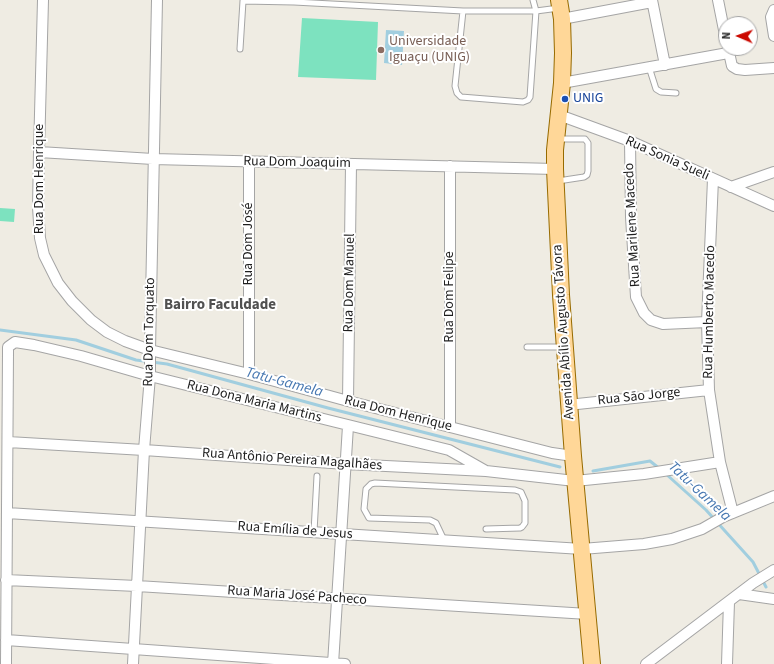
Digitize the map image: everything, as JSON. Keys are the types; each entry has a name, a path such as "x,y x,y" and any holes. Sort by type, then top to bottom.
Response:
{"main road":[{"name":"Avenida Abílio Augusto Távora","path":"560,9 563,54 562,83 556,139 555,175 568,405 592,664"}],"street":[{"name":"Rua Dom Henrique","path":"43,0 38,207 40,238 44,255 58,283 72,301 91,320 107,332 150,353 249,374 552,453 572,456"},
{"name":"Rua Dom Torquato","path":"133,664 144,450 150,372 156,0"},
{"path":"718,0 721,16"},
{"path":"560,9 652,1 665,65"},
{"path":"774,10 771,18 774,36"},
{"path":"562,83 665,65 718,52"},
{"path":"730,56 732,66 737,69 745,70 774,68"},
{"name":"Rua Sonia Sueli","path":"558,115 630,141 774,206"},
{"name":"Rua Marilene Macedo","path":"630,141 631,217 636,297 644,313 651,320 663,324 707,322"},
{"name":"Rua Dom Joaquim","path":"39,152 153,159 450,166 555,175"},
{"name":"Rua Dom José","path":"249,162 249,374"},
{"name":"Rua Dom Manuel","path":"348,401 351,164"},
{"name":"Rua Dom Felipe","path":"450,166 450,427"},
{"path":"731,187 774,172"},
{"name":"Rua Humberto Macedo","path":"713,179 707,322 710,390 720,462 733,513"},
{"name":"Rua Dona Maria Martins","path":"8,442 8,347 11,343 19,342 150,372 348,426 449,450 486,471"},
{"name":"Rua Sāo Jorge","path":"568,405 710,390"},
{"path":"333,664 348,426"},
{"path":"6,664 8,442"},
{"name":"Rua Antônio Pereira Magalhães","path":"8,442 346,464 486,471 575,481 644,474 720,462"},
{"name":"Rua Emília de Jesus","path":"7,513 141,520 582,550 644,544 672,539 702,529 733,513 774,496"},
{"path":"646,664 753,583 774,570"},
{"name":"Rua Maria José Pacheco","path":"6,580 137,586 588,614"},
{"path":"739,594 774,599"},
{"path":"727,664 729,602"},
{"path":"6,640 345,664"}],"lane":[{"path":"463,11 455,86 457,93 461,97 524,102 530,97 536,11 533,0"},
{"path":"240,49 244,1 294,1 463,11 536,11 560,9"},
{"path":"649,67 656,89 661,92 676,93"},
{"path":"555,175 584,177 588,171 587,141 584,139 556,139"},
{"path":"527,347 564,346"},
{"path":"314,532 317,476"},
{"path":"444,540 438,526 430,520 369,518 364,509 366,489 371,484 375,483 515,490 521,492 525,501 525,523 522,527 486,529"}],"green space":[{"path":"302,18 378,22 376,80 298,77"},
{"path":"0,208 15,209 14,222 0,221"}],"water":[{"path":"386,30 404,31 402,65 384,63"}],"waterway":[{"name":"Tatu-Gamela","path":"0,330 76,340 136,360 167,364 328,408 560,467"},
{"name":"Tatu-Gamela","path":"593,471 650,461 660,469"},
{"name":"Tatu-Gamela","path":"666,474 706,510 753,562 766,587"}],"place":[{"name":"Universidade Iguaçu (UNIG)","path":"381,50"},
{"name":"UNIG","path":"565,99"}],"district":[{"name":"Bairro Faculdade","path":"220,306"}]}
